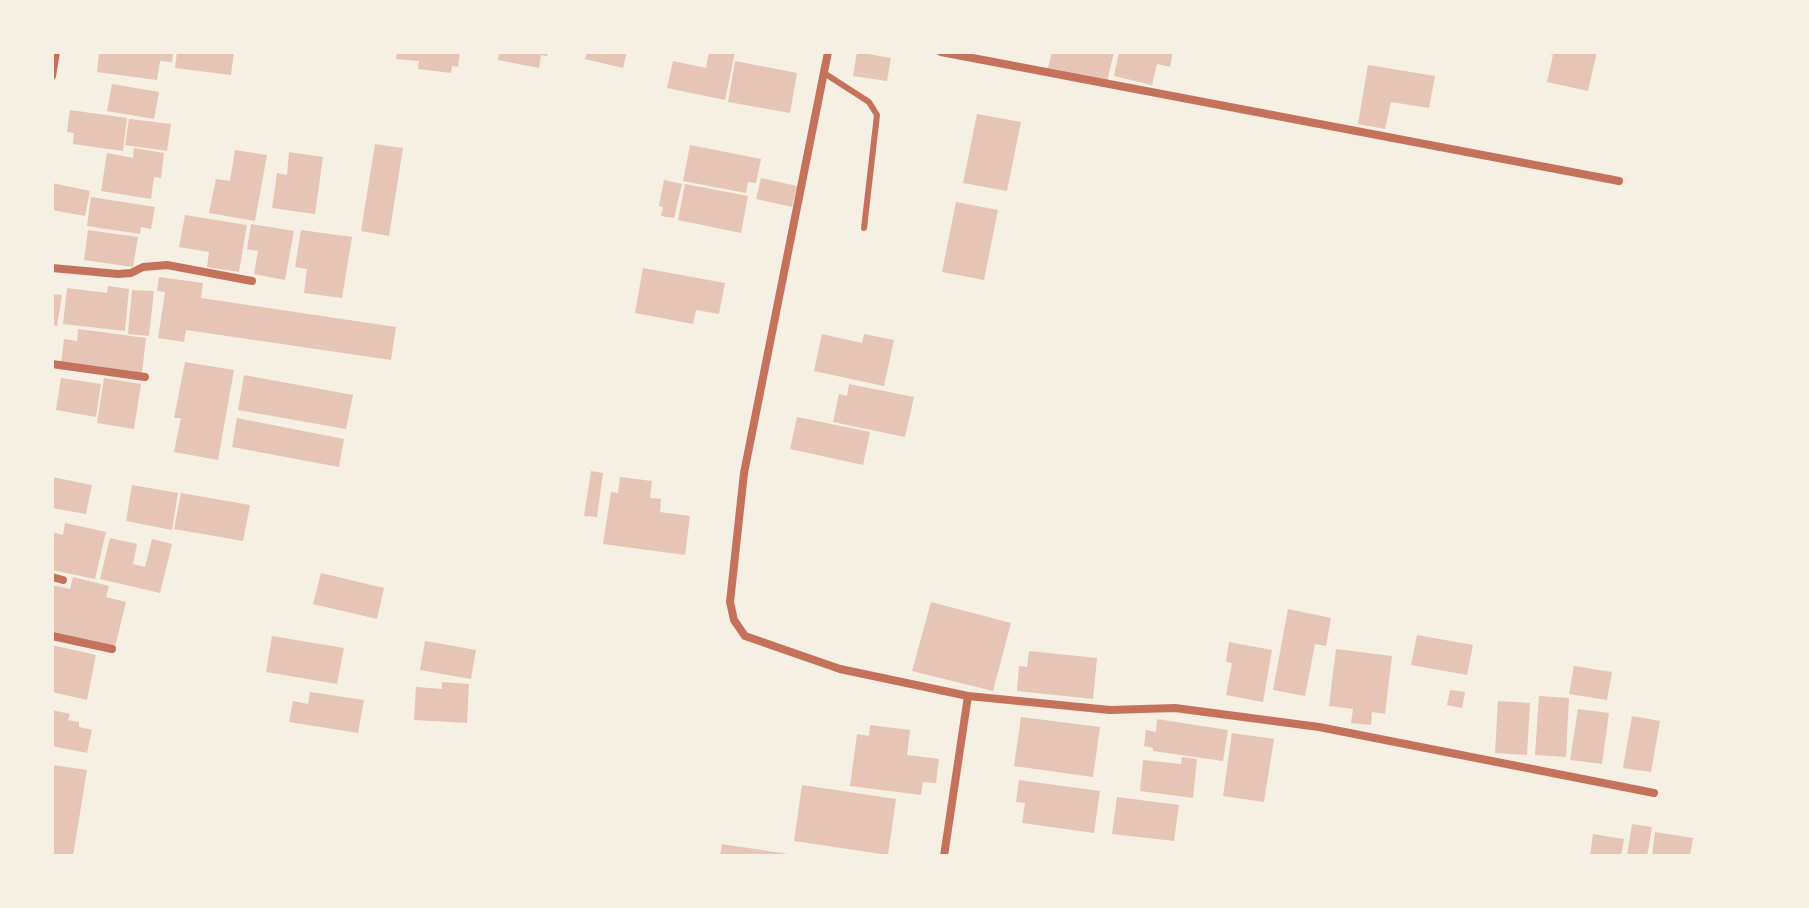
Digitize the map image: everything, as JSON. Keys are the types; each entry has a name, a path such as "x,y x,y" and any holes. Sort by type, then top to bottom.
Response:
{"street":[{"path":"52,76 56,52"},
{"path":"828,52 744,473 730,602 734,620 745,636 840,669 968,696 1110,710 1175,708 1319,727 1654,793"},
{"path":"941,52 1619,181"},
{"path":"52,268 118,274 167,265 252,281"},
{"path":"52,364 145,377"},
{"path":"52,577 63,580"},
{"path":"52,636 112,649"},
{"path":"944,856 968,696"}],"lane":[{"path":"824,73 869,102 877,115 864,228"}],"building":[{"path":"99,52 173,52 172,62 160,61 157,80 97,72"},
{"path":"177,52 234,52 231,75 175,68"},
{"path":"397,52 460,52 458,67 452,66 451,73 418,69 419,61 396,59"},
{"path":"499,52 548,52 547,56 541,55 539,68 498,60"},
{"path":"587,52 627,52 623,68 585,59"},
{"path":"709,52 735,52 725,100 667,88 673,61 706,68"},
{"path":"857,52 891,58 887,81 853,76"},
{"path":"1052,52 1114,52 1107,82 1048,68"},
{"path":"1119,52 1173,52 1170,67 1157,64 1152,85 1114,76"},
{"path":"1542,52 1597,52 1588,91 1547,82 1553,55"},
{"path":"735,61 797,73 790,113 728,102"},
{"path":"1368,65 1435,76 1429,108 1391,102 1385,129 1358,124"},
{"path":"112,84 159,92 154,119 107,111"},
{"path":"70,110 127,118 123,151 73,144 74,133 67,132"},
{"path":"977,114 1021,122 1007,191 963,183"},
{"path":"129,119 171,124 167,151 125,145"},
{"path":"375,144 403,148 389,236 361,231"},
{"path":"690,145 761,159 756,183 748,182 746,193 683,181"},
{"path":"134,148 164,153 161,178 154,177 151,199 101,191 107,153 133,158"},
{"path":"235,150 267,155 255,221 209,213 216,179 230,181"},
{"path":"289,152 323,157 315,214 272,208 277,173 287,175"},
{"path":"761,178 797,186 792,207 756,199"},
{"path":"664,180 682,184 674,218 661,216 663,207 659,206"},
{"path":"52,183 90,191 85,216 52,210"},
{"path":"685,184 748,196 741,233 678,220"},
{"path":"91,197 155,207 151,229 141,227 140,234 87,226"},
{"path":"956,202 998,210 984,280 942,272"},
{"path":"185,215 247,225 239,272 207,267 209,252 179,247"},
{"path":"251,224 294,231 285,280 254,274 258,251 247,249"},
{"path":"88,230 138,237 133,267 84,260"},
{"path":"301,230 352,237 342,298 304,293 307,269 295,267"},
{"path":"643,268 725,283 719,314 696,310 693,324 635,313"},
{"path":"159,277 203,283 201,298 396,327 391,360 186,330 184,342 158,338 165,292 157,291"},
{"path":"108,286 129,289 125,331 63,324 67,288 107,293"},
{"path":"132,290 154,291 149,336 128,334"},
{"path":"52,294 62,295 57,326 52,325"},
{"path":"78,329 146,338 142,373 61,363 64,339 77,341"},
{"path":"822,334 862,343 864,334 894,340 884,386 814,371"},
{"path":"185,362 234,370 218,460 174,452 181,418 174,418"},
{"path":"244,375 353,395 346,429 238,410"},
{"path":"61,378 101,384 96,417 56,410"},
{"path":"104,378 141,384 134,429 97,423"},
{"path":"849,384 914,397 905,437 833,422 839,394 847,396"},
{"path":"797,417 870,432 863,465 790,449"},
{"path":"237,418 344,439 339,467 232,447"},
{"path":"591,471 603,473 597,517 584,516"},
{"path":"52,477 92,485 86,514 52,508"},
{"path":"620,477 652,481 650,498 661,499 660,512 690,516 685,555 603,544 611,492 618,493"},
{"path":"132,485 178,493 172,530 126,521"},
{"path":"181,493 250,505 243,541 174,529"},
{"path":"65,523 106,532 95,579 52,570 52,532 63,535"},
{"path":"110,538 137,544 133,564 145,567 152,539 172,544 160,593 100,579"},
{"path":"321,573 384,588 377,619 313,604"},
{"path":"73,577 109,586 106,597 126,602 115,647 52,633 52,585 70,589"},
{"path":"931,602 1011,623 993,691 912,671"},
{"path":"1288,609 1331,618 1326,646 1315,644 1305,696 1273,690"},
{"path":"1417,635 1473,645 1467,675 1411,665"},
{"path":"272,636 344,648 337,684 266,672"},
{"path":"425,641 476,650 471,679 420,670"},
{"path":"1229,642 1272,650 1263,702 1226,695 1232,663 1226,662"},
{"path":"52,645 96,655 87,700 52,692"},
{"path":"1336,649 1392,656 1385,714 1372,712 1371,725 1351,723 1353,709 1329,706"},
{"path":"1029,651 1097,658 1093,699 1017,691 1019,666 1027,667"},
{"path":"1574,666 1612,672 1607,700 1569,694"},
{"path":"442,682 469,684 467,723 414,720 416,687 442,689"},
{"path":"1450,690 1465,692 1462,708 1447,705"},
{"path":"310,692 364,700 358,733 289,722 293,701 308,704"},
{"path":"1539,696 1569,698 1566,757 1535,755"},
{"path":"1498,701 1530,703 1527,755 1495,753"},
{"path":"1578,709 1609,713 1602,764 1570,760"},
{"path":"52,710 70,714 68,720 92,730 87,753 52,746"},
{"path":"1632,716 1660,721 1651,772 1623,768"},
{"path":"1021,717 1100,727 1093,777 1014,766"},
{"path":"1157,719 1228,730 1223,761 1153,751 1153,748 1144,746 1146,730 1156,732"},
{"path":"870,725 910,730 907,755 939,759 936,783 923,782 921,795 850,786 857,734 869,736"},
{"path":"1232,733 1274,739 1264,802 1223,796"},
{"path":"1182,757 1197,759 1193,798 1140,791 1143,760 1181,764"},
{"path":"52,765 87,770 73,856 52,856"},
{"path":"1019,780 1100,791 1094,833 1022,823 1025,803 1016,802"},
{"path":"802,785 896,799 888,855 794,841"},
{"path":"1117,797 1179,805 1174,841 1112,834"},
{"path":"1632,824 1652,827 1647,856 1627,856"},
{"path":"1655,832 1693,838 1690,856 1652,856"},
{"path":"1593,834 1624,839 1621,856 1590,856"},
{"path":"722,844 788,854 788,856 720,856"}]}
